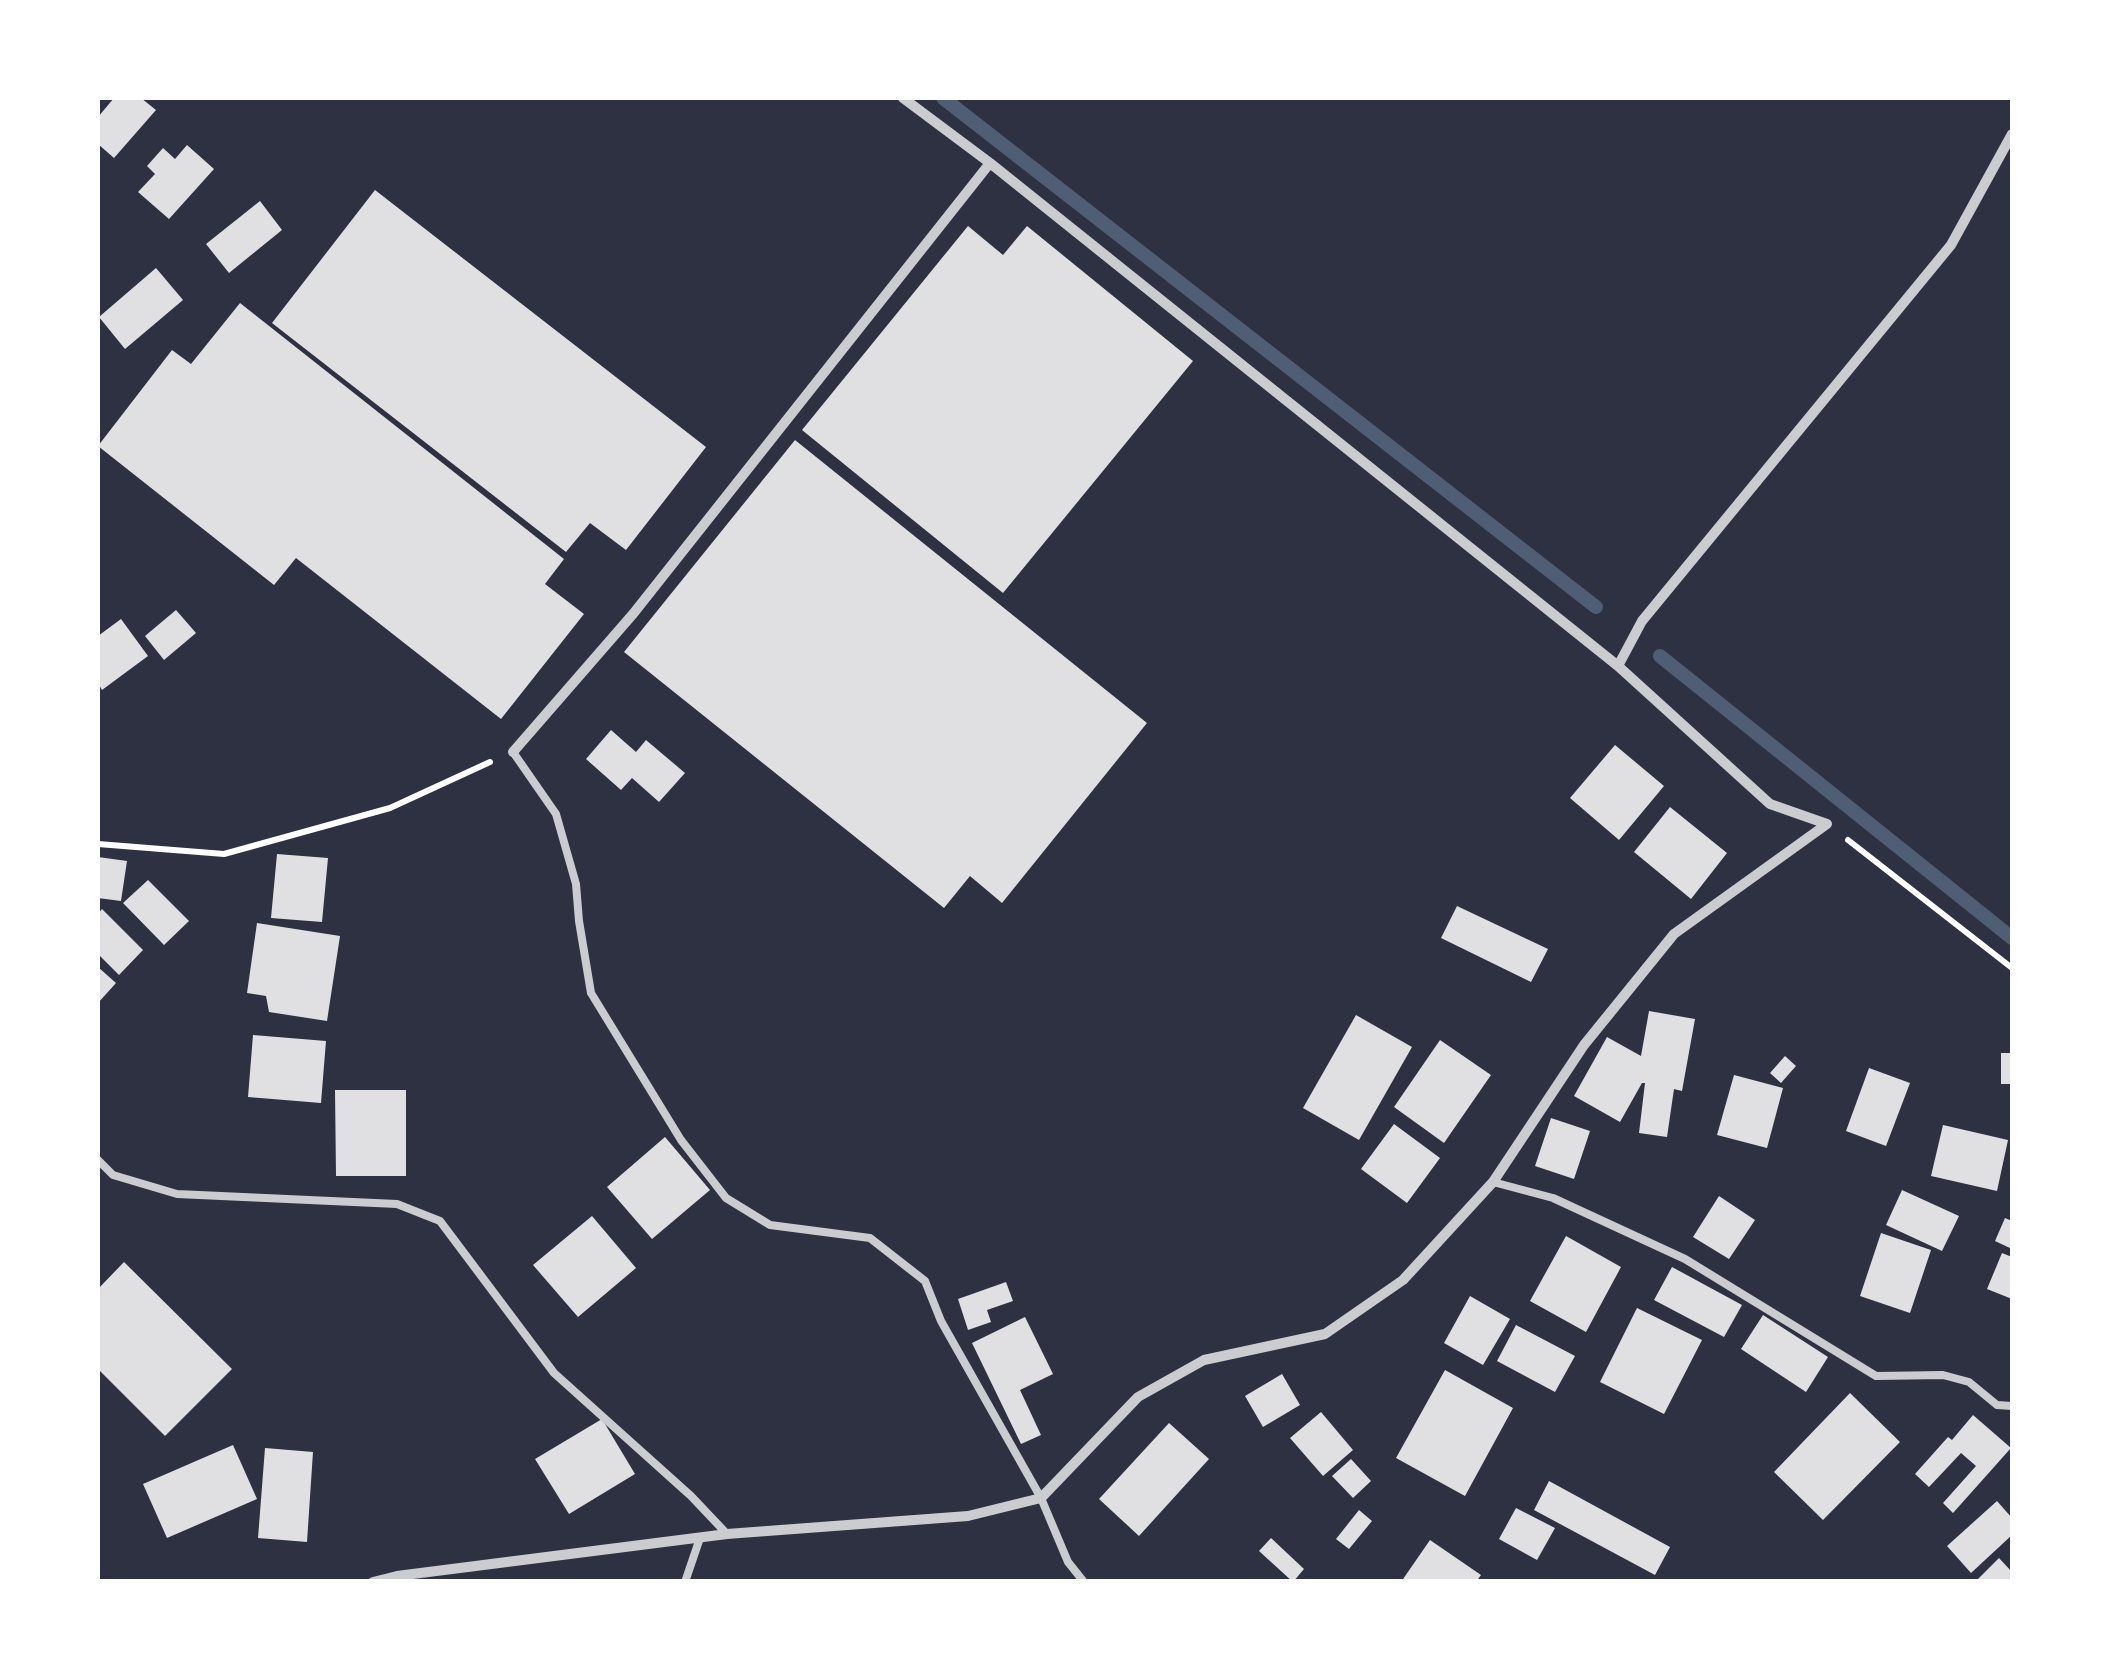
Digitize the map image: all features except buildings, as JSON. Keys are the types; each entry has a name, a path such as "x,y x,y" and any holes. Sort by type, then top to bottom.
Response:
{"street":[{"path":"903,98 990,163 1618,666 1770,804 1827,824"},
{"path":"1618,666 1642,621 1951,245 2012,134"},
{"path":"512,752 633,614 990,163"},
{"path":"373,1582 728,1534 968,1516 1041,1498 1138,1397 1204,1360 1326,1334 1403,1280 1493,1182 1584,1045 1674,934 1827,824"}],"lane":[{"path":"512,752 556,814 576,884 591,993 681,1140 726,1198 770,1225 870,1238 926,1280 940,1321 1041,1498 1068,1562 1084,1582"},
{"path":"98,1160 113,1175 177,1194 397,1204 440,1220 554,1373 692,1496 728,1534"},
{"path":"1493,1182 1553,1198 1685,1259 1876,1376 1943,1375 1969,1382 1997,1405 2012,1406"},
{"path":"685,1582 700,1538"}],"path":[{"path":"98,844 224,854 390,808 512,752"},
{"path":"1827,824 2012,968"}],"waterway":[{"path":"943,98 1596,607"},
{"path":"1660,656 2012,938"}]}
